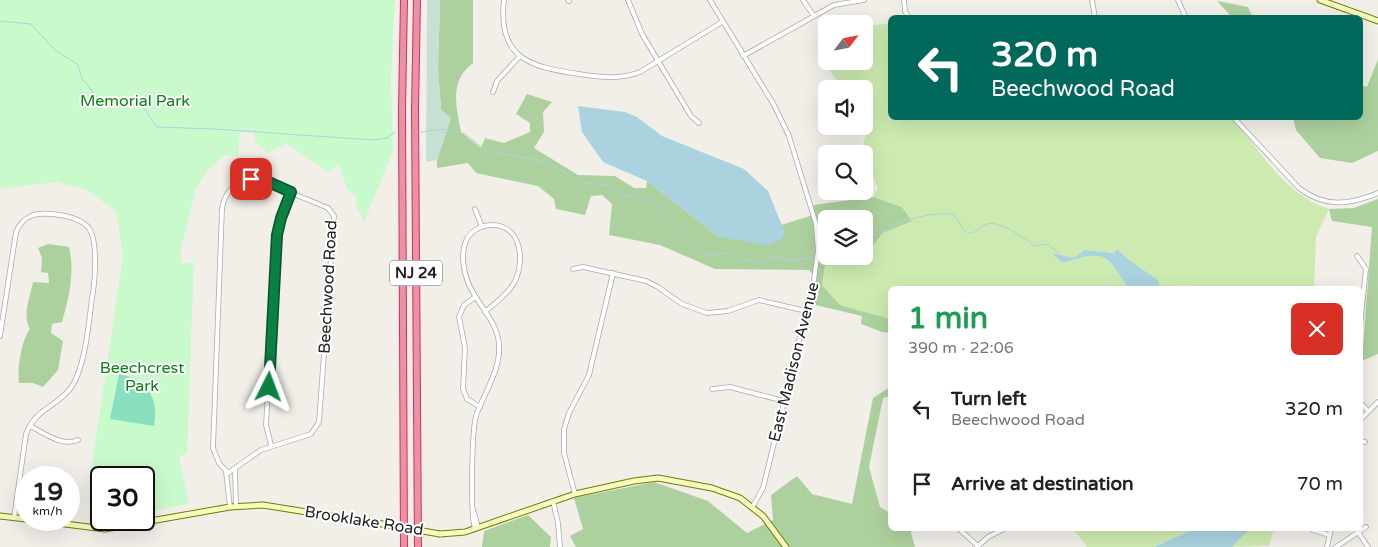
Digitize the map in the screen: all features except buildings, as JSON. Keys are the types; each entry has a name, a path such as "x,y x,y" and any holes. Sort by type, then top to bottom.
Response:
{"highway":[{"name":"NJ 24","path":"404,0 402,109 404,547"},
{"name":"NJ 24","path":"417,0 415,109 418,547"}],"street":[{"path":"504,0 503,18 506,33 520,56 532,64 546,69 606,78 634,74 659,61 722,22"},
{"path":"628,0 642,34 691,116 699,123"},
{"name":"East Madison Avenue","path":"710,0 742,56 774,105 790,136 816,224 818,259 763,488 753,506"},
{"path":"803,0 814,16"},
{"path":"742,56 840,3 864,0"},
{"path":"904,0 907,15"},
{"path":"1092,0 1094,15"},
{"path":"1178,0 1185,15"},
{"path":"1320,0 1378,20"},
{"path":"493,92 497,81 520,56"},
{"path":"1236,120 1299,188 1318,200 1341,203 1356,201 1378,192"},
{"name":"Beechwood Road","path":"226,472 235,470 254,454 271,445 308,436 315,431 319,422 334,220 328,208 264,180 247,180 230,190 223,205 213,448 219,463 226,472 230,507"},
{"path":"271,445 266,425 277,235 291,192"},
{"path":"475,209 482,227"},
{"path":"0,336 16,232 21,223 28,217 38,214 74,218 84,223 91,231 94,242 94,278 80,371 70,390 39,413 30,426 26,434 14,518 0,516"},
{"path":"475,528 477,524 473,509 473,435 480,407 493,381 499,351 495,330 485,312 474,298 465,276 464,248 469,235 482,227 494,225 505,228 516,239 520,250 519,268 514,283 485,312"},
{"path":"1357,256 1366,269 1363,291"},
{"path":"573,268 584,266 652,284 682,304 707,313 728,311 759,300 806,311"},
{"path":"575,494 564,453 564,429 569,413 589,375 613,273"},
{"path":"474,298 464,305 459,317 465,348 463,389 467,399 480,407"},
{"path":"712,389 730,387 784,401"},
{"path":"1363,417 1378,402"},
{"path":"1363,405 1368,411"},
{"path":"30,426 59,440 70,442 78,440"},
{"path":"235,470 236,506"},
{"name":"Brooklake Road","path":"80,526 105,529 236,506 263,505 440,534 456,533 575,494 634,481 658,478 723,491 753,506 769,522 786,547"},
{"path":"553,501 558,523 560,547"},
{"path":"961,531 978,547 988,537 1000,531"},
{"path":"1316,531 1329,535"},
{"path":"1327,547 1330,531"},
{"path":"1336,547 1358,532 1368,547"}],"green space":[{"name":"Memorial Park","path":"0,0 395,0 391,79 393,151 364,222 356,206 357,197 347,189 339,164 328,172 286,143 268,153 255,141 255,132 240,131 238,156 225,155 208,170 196,188 180,254 182,264 194,262 187,453 179,457 189,504 155,510 155,466 92,466 123,256 116,211 87,190 56,182 0,189"},
{"path":"427,0 440,0 438,68 441,110 451,118 437,160 426,162"},
{"path":"440,0 473,0 473,63 460,78 457,86 456,103 461,132 481,148 485,138 504,143 530,132 530,123 516,114 527,94 552,102 543,112 544,132 534,148 578,175 615,176 634,188 646,188 647,181 719,237 785,233 781,225 810,216 814,205 851,200 873,200 873,197 902,207 912,221 883,233 873,246 873,210 818,210 818,265 825,265 822,285 840,305 888,318 888,333 861,324 862,316 811,304 815,277 809,270 715,269 660,245 609,235 612,204 602,195 591,196 585,215 556,209 554,199 538,186 476,173 468,163 437,168 437,160 451,118 441,110 438,68"},
{"path":"1217,1 1248,7 1252,15 1230,15"},
{"path":"888,23 888,120 1235,120 1264,158 1287,183 1314,203 1329,209 1316,237 1314,286 1159,286 1158,280 1117,249 1114,253 1085,250 1073,258 1053,253 1062,263 1087,256 1106,259 1128,286 888,286 888,318 840,305 822,285 824,265 873,265 873,246 883,233 912,221 902,207 873,197 878,188 873,177 873,145 864,145 865,135 873,135 873,80 836,80 830,70 873,70 873,26"},
{"path":"1378,59 1378,151 1352,163 1320,158 1296,130 1294,120 1363,120 1363,86 1367,87"},
{"path":"1378,199 1378,354 1363,361 1372,227 1332,221 1329,209 1354,208"},
{"path":"48,244 69,247 71,276 62,322 52,324 51,333 63,341 58,370 43,387 33,383 19,383 19,370 20,355 30,329 27,312 33,282 49,283 48,273 41,272 42,258 38,248"},
{"path":"119,374 137,381 149,391 155,406 154,426 110,419"},
{"path":"888,388 888,397 883,398 869,467 880,507 888,512 888,531 911,531 915,547 576,547 570,536 583,529 574,498 654,482 708,501 747,533 773,520 771,495 797,476 812,494 852,504 873,398"},
{"path":"528,515 551,537 550,547 482,547 484,531"},
{"path":"1075,531 1190,531 1154,547 1087,547"},
{"path":"1248,531 1273,531 1269,546 1232,547"}],"water":[{"path":"578,106 625,112 637,117 662,136 744,169 768,191 785,233 781,240 767,245 719,237 647,181 603,162 582,132"},
{"path":"1117,249 1158,280 1159,286 1128,286 1111,263 1100,257 1087,256 1062,263 1052,253 1073,258 1085,250 1114,253"},
{"path":"1190,531 1248,531 1232,547 1154,547"}],"waterway":[{"path":"0,21 31,24 55,50 77,64 83,80 97,97 136,102 143,107 157,127 373,140 387,138 395,132"},
{"path":"421,132 442,129 465,134 487,151 547,162 584,183 607,185 628,196 653,202 707,256 725,253 738,261 753,260 763,263 773,256 793,261 815,256"},
{"path":"873,234 879,234 896,224 917,217 949,214 956,217 966,232 975,232 987,224 998,225 1012,231 1035,246 1048,244 1059,254"}],"route":[{"path":"251,179 264,180 291,192 278,227 277,235 269,387"}],"park label":[{"name":"Beechcrest Park","path":"142,377"}]}
